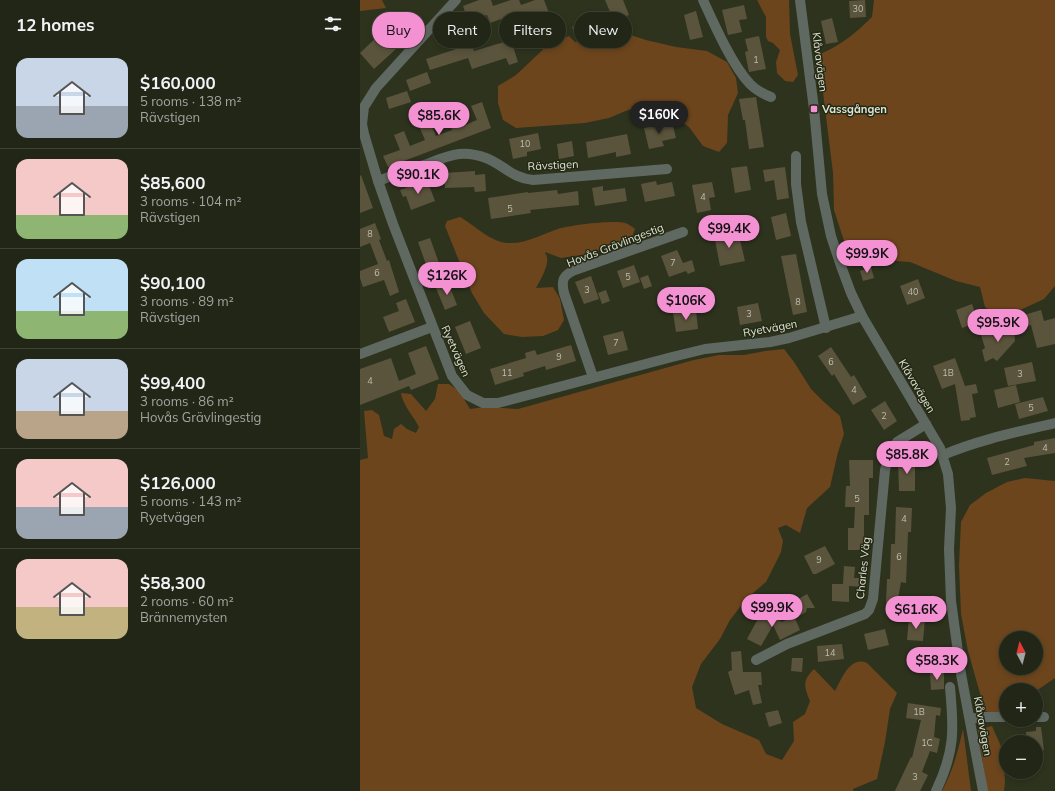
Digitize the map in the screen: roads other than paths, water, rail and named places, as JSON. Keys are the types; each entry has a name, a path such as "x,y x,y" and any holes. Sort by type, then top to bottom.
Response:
{"street":[{"name":"Ryetvägen","path":"456,0 376,88 364,107 362,124 378,181 432,327 452,376 467,395 483,402 498,403 514,400 593,377 705,350 770,342 826,328 862,316"},
{"path":"703,0 712,20 740,71 751,85 770,97"},
{"name":"Klåvavägen","path":"800,0 815,116 822,194 826,216 841,266 851,293 862,316 943,455 948,474 952,519 949,550 951,601 960,667 982,791"},
{"name":"Rävstigen","path":"378,181 458,154 474,154 489,159 514,175 524,179 533,180 667,169"},
{"path":"796,156 796,184 801,222 826,328"},
{"name":"Hovås Grävlingestig","path":"593,377 564,292 562,285 564,278 568,273 575,270 682,232"},
{"path":"360,354 432,327"},
{"path":"943,455 1003,435 1055,423"},
{"name":"Charles Väg","path":"756,660 774,650 865,614 869,610 873,599 885,470 890,452 897,442 926,424"},
{"path":"936,791 946,770 952,746 950,687"},
{"path":"970,719 999,717"}],"place":[{"name":"Vassgången","path":"814,109"}]}
